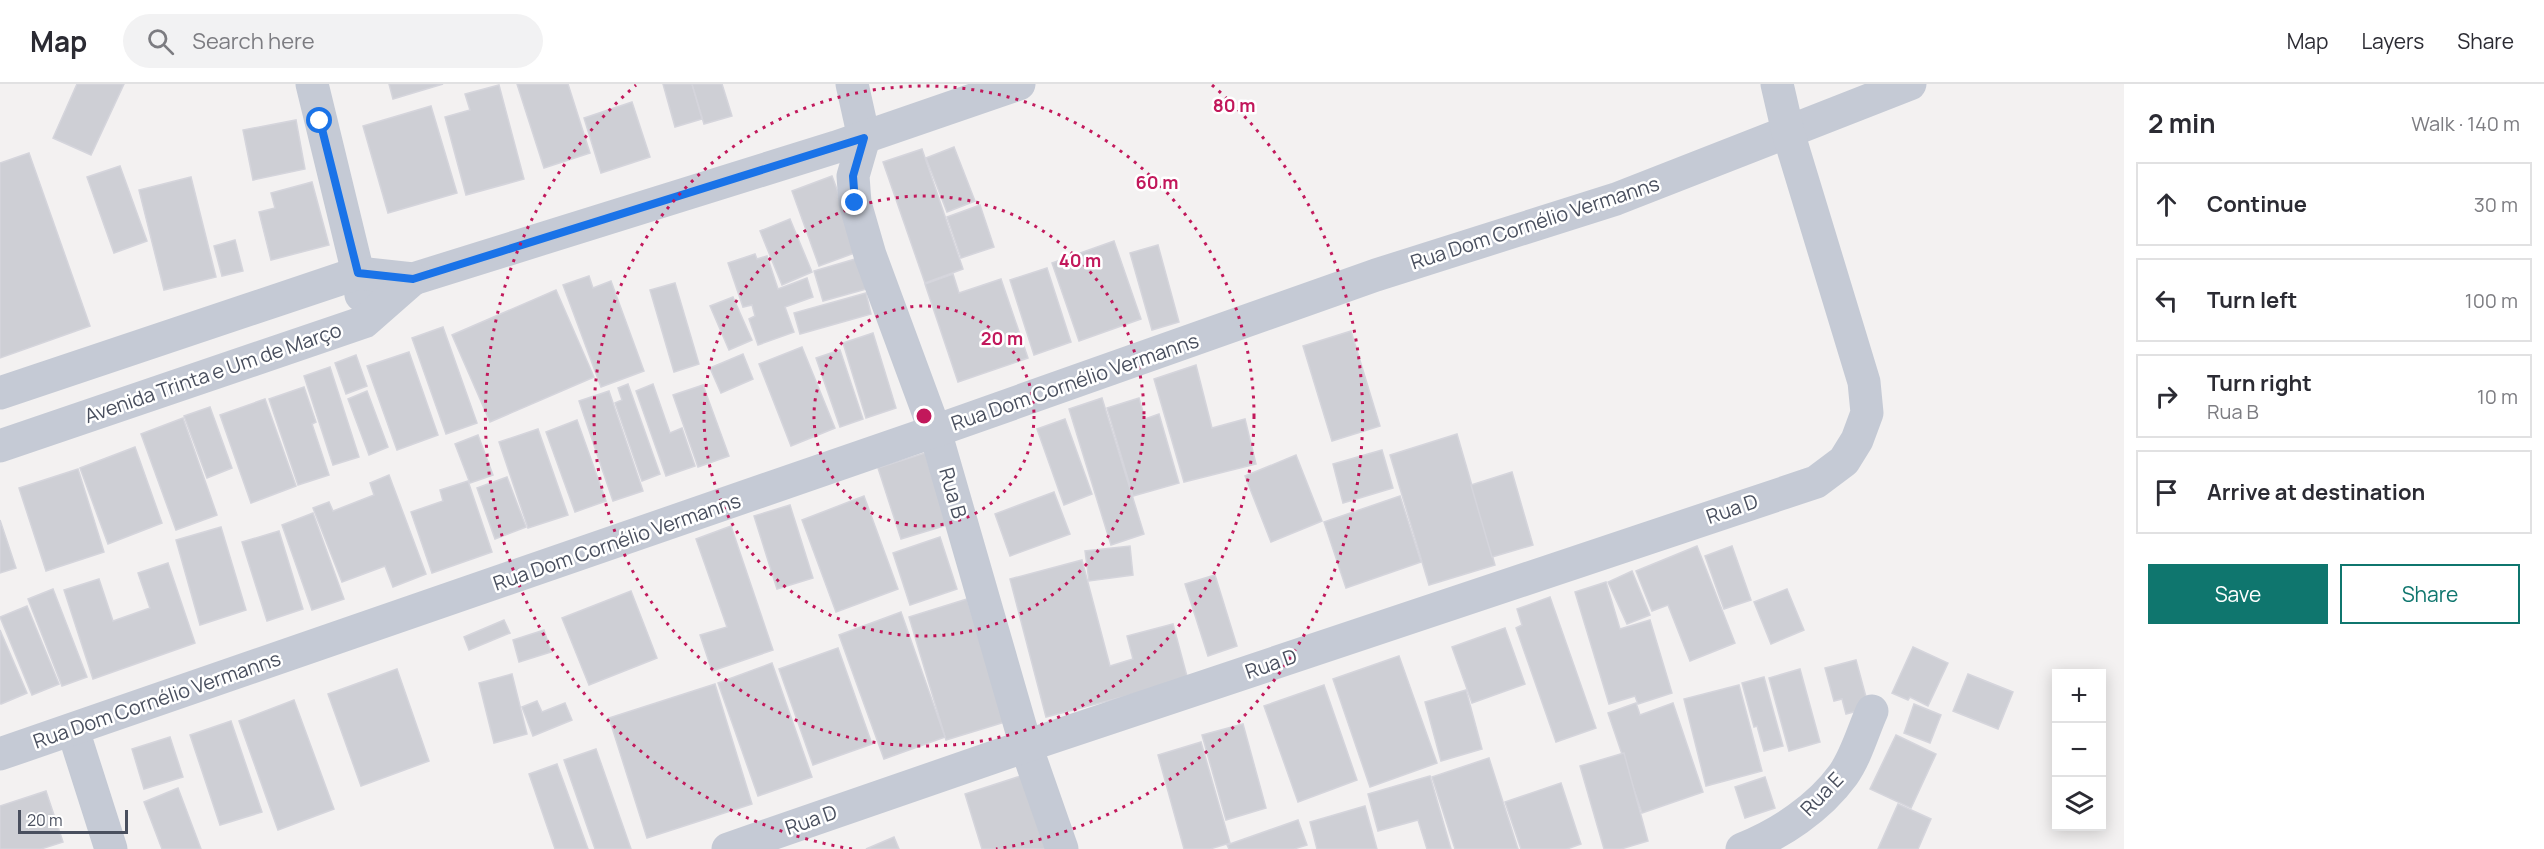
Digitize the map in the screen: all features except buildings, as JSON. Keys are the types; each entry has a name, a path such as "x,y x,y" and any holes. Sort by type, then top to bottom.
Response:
{"street":[{"path":"312,84 358,273 364,322"},
{"path":"852,84 864,138"},
{"name":"Avenida Trinta e Um de Março","path":"0,393 42,377 358,273 413,279 864,138 1019,84"},
{"name":"Rua D","path":"728,849 1026,746 1815,482 1844,461 1857,440 1867,413 1864,382 1788,132 1777,84"},
{"name":"Rua Dom Cornélio Vermanns","path":"0,754 935,431 1376,275 1616,199 1910,84"},
{"name":"Rua B","path":"864,138 853,176 855,203 870,255 935,431 1026,746 1062,849"},
{"name":"Avenida Trinta e Um de Março","path":"0,446 364,322 413,279"},
{"path":"42,377 56,426"},
{"name":"Rua E","path":"1742,849 1789,825 1815,806 1844,774 1872,711"},
{"path":"73,730 111,849"}],"route":[{"path":"320,121 358,273 413,279 864,138 853,176 855,203"}]}
